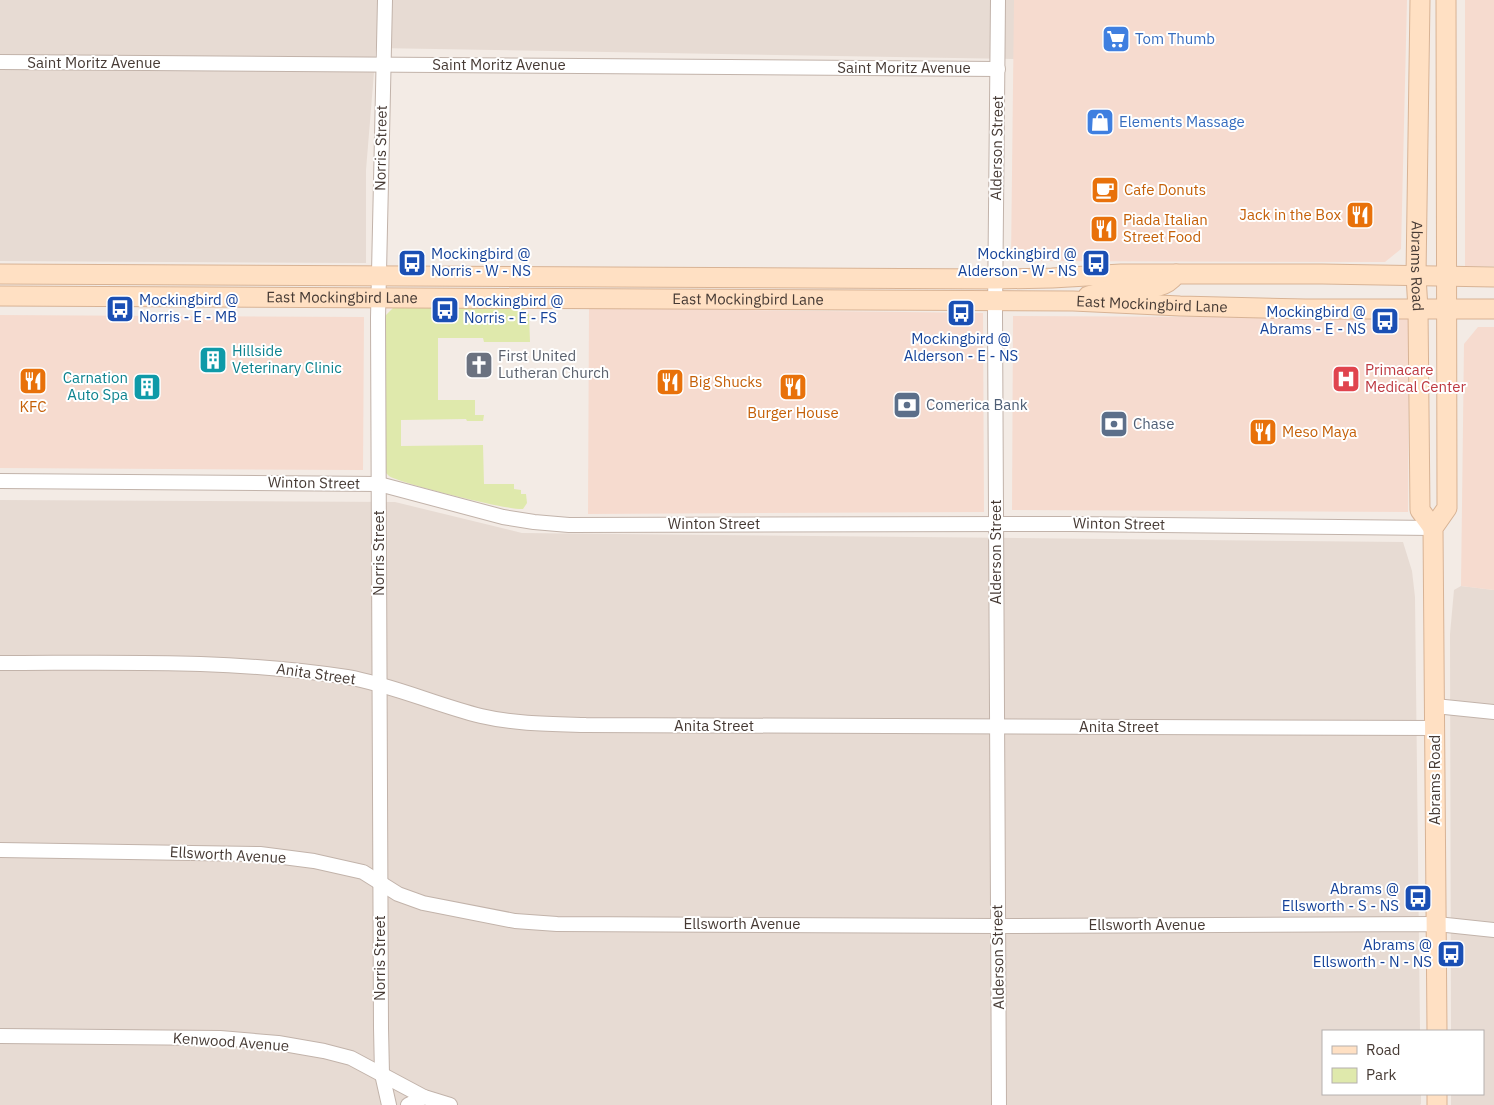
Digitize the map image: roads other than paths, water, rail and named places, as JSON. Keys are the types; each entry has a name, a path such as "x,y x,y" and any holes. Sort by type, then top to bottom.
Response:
{"main road":[{"name":"Abrams Road","path":"1420,0 1416,276 1420,510 1433,528 1437,1030"},
{"name":"Abrams Road","path":"1433,528 1447,508 1446,0"},
{"path":"1420,24 1446,24"},
{"name":"East Mockingbird Lane","path":"0,274 995,279 1121,274 1494,277"},
{"path":"1073,301 1114,289 1157,288 1171,281 1176,274"},
{"path":"146,275 146,296"},
{"name":"East Mockingbird Lane","path":"0,296 1073,301 1190,306 1494,309"}],"street":[{"name":"Norris Street","path":"385,0 378,297 380,883 382,1074 389,1105"},
{"name":"Alderson Street","path":"998,0 995,301 999,1105"},
{"name":"Saint Moritz Avenue","path":"0,62 998,68"},
{"name":"Winton Street","path":"0,481 379,484 503,517 569,525 996,524 1433,528"},
{"name":"Anita Street","path":"0,663 204,664 265,668 380,684 434,703 483,716 531,723 596,726 1435,728"},
{"path":"1435,706 1494,712"},
{"name":"Ellsworth Avenue","path":"0,850 260,854 314,861 363,872 398,894 422,903 515,921 566,924 997,926 1437,924 1494,930"},
{"name":"Kenwood Avenue","path":"0,1036 220,1038 278,1043 351,1058 424,1097 450,1105"},
{"path":"408,1105 424,1097"}],"place":[{"name":"Tom Thumb","path":"1116,39"},
{"name":"Elements Massage","path":"1100,122"},
{"name":"Cafe Donuts","path":"1105,190"},
{"name":"Jack in the Box","path":"1360,215"},
{"name":"Piada Italian Street Food","path":"1104,229"},
{"name":"Mockingbird @ Norris - W - NS","path":"412,263"},
{"name":"Mockingbird @ Alderson - W - NS","path":"1096,263"},
{"name":"Mockingbird @ Norris - E - MB","path":"120,309"},
{"name":"Mockingbird @ Norris - E - FS","path":"445,310"},
{"name":"Mockingbird @ Alderson - E - NS","path":"961,313"},
{"name":"Mockingbird @ Abrams - E - NS","path":"1385,321"},
{"name":"Hillside Veterinary Clinic","path":"213,360"},
{"name":"First United Lutheran Church","path":"479,365"},
{"name":"Primacare Medical Center","path":"1346,379"},
{"name":"KFC","path":"33,381"},
{"name":"Big Shucks","path":"670,382"},
{"name":"Carnation Auto Spa","path":"147,387"},
{"name":"Burger House","path":"793,387"},
{"name":"Comerica Bank","path":"907,405"},
{"name":"Chase","path":"1114,424"},
{"name":"Meso Maya","path":"1263,432"},
{"name":"Abrams @ Ellsworth - S - NS","path":"1418,898"},
{"name":"Abrams @ Ellsworth - N - NS","path":"1451,954"}]}
